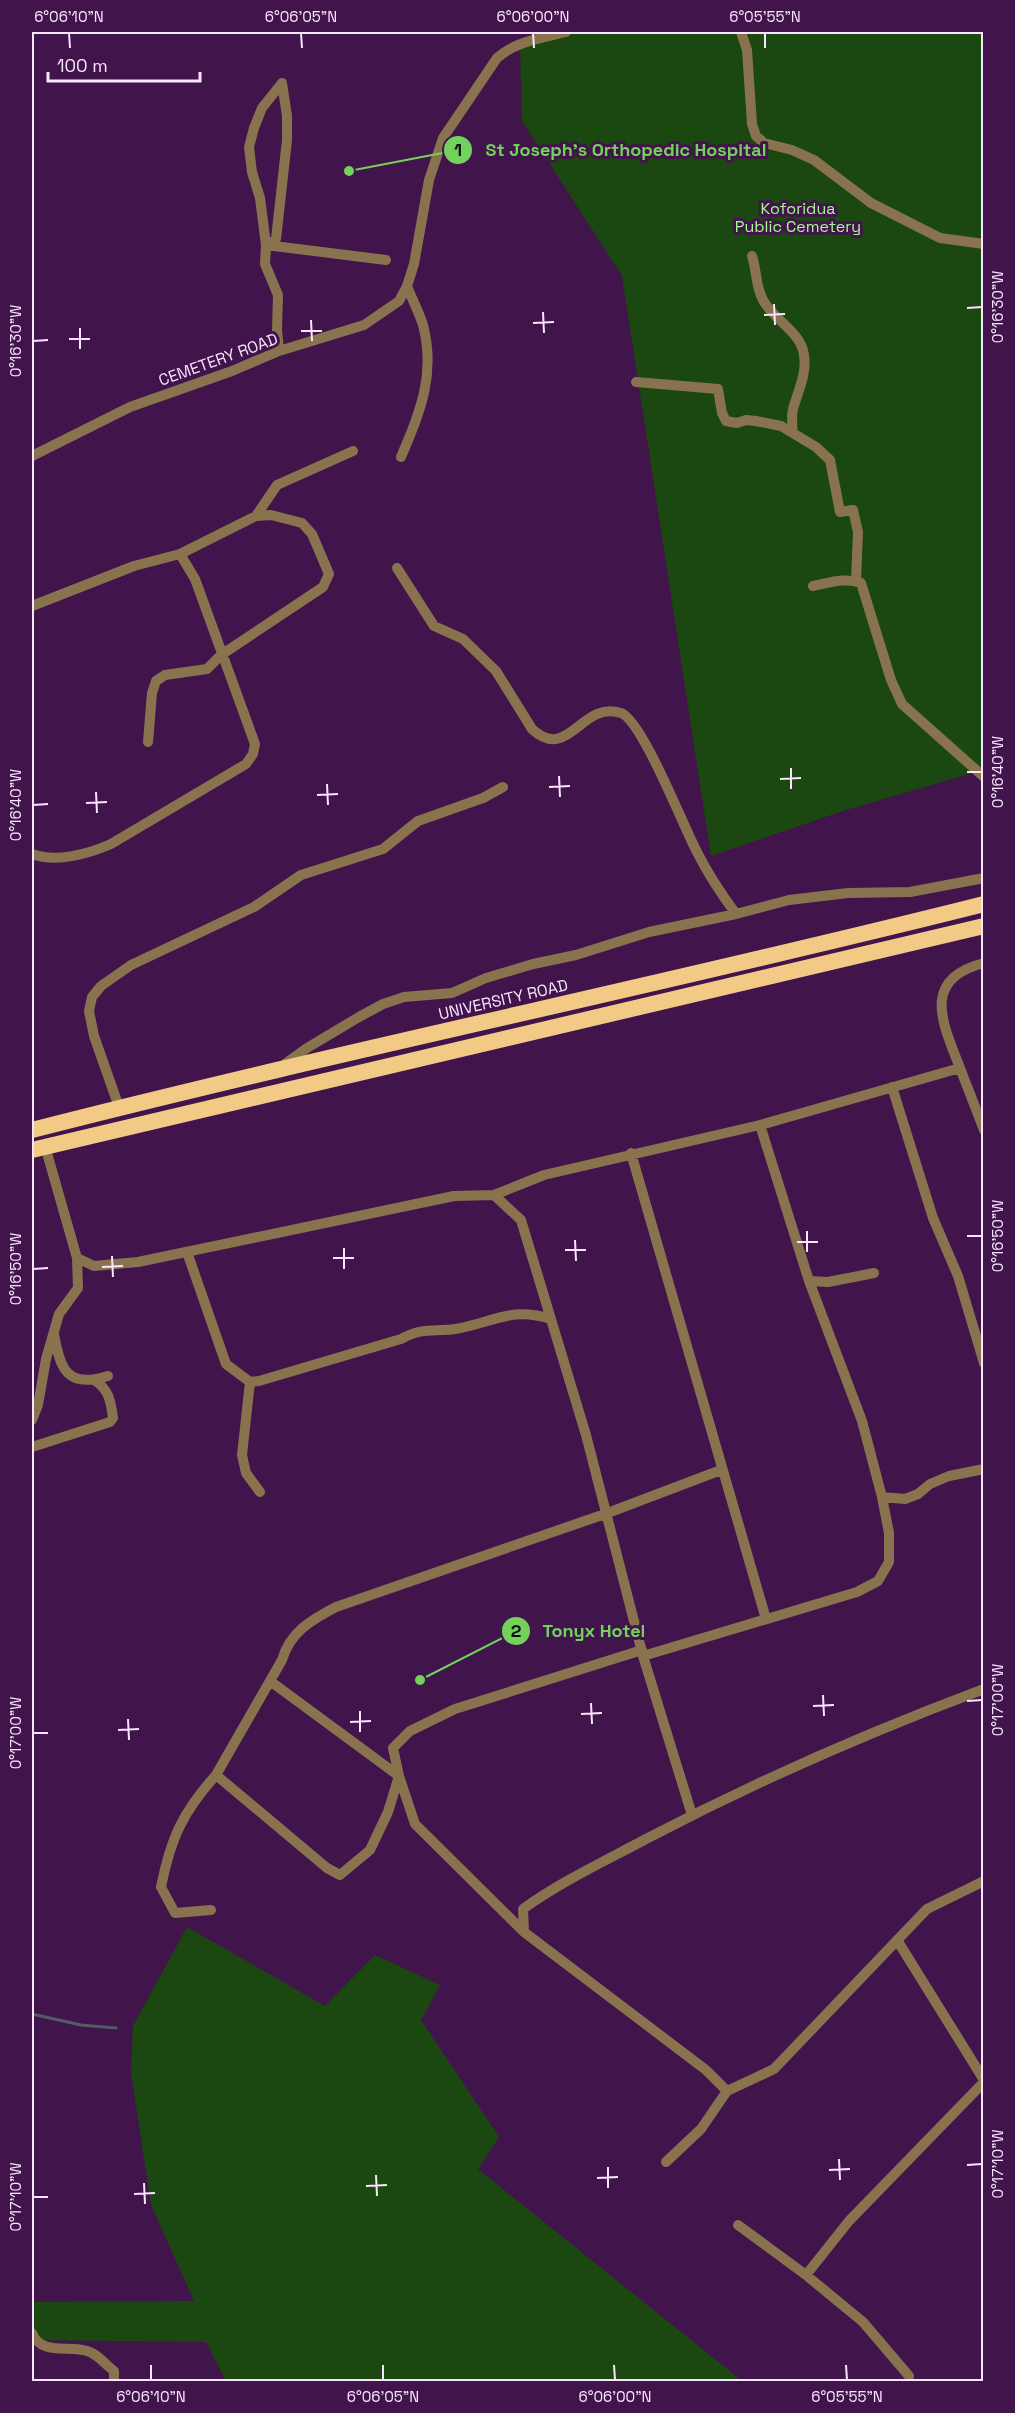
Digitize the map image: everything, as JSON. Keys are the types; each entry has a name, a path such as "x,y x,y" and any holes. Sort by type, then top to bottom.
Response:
{"highway":[{"name":"UNIVERSITY ROAD","path":"32,1130 279,1068 854,937 984,904"},
{"path":"38,1148 984,926"}],"street":[{"name":"CEMETERY ROAD","path":"32,456 130,407 232,371 279,351 364,325 399,301 414,264 429,180 442,138 497,58 505,51 527,36 566,32"},
{"path":"741,32 747,50 752,124 756,136 764,143 792,150 814,160 871,203 940,238 984,244"},
{"path":"266,245 276,239 286,140 287,117 282,83 262,108 249,147 252,172 261,198 266,264 278,295 279,351"},
{"path":"266,245 386,260"},
{"path":"753,256 755,282 764,303 793,333 801,345 804,356 800,395 792,417 792,432"},
{"path":"401,457 418,417 428,380 428,353 423,324 407,286"},
{"path":"636,382 718,388 722,413 726,421 737,423 746,420 781,426 816,447 830,460 840,512 853,510 858,532 856,581"},
{"path":"256,516 277,485 353,451"},
{"path":"32,606 134,566 180,554 256,516 271,515 302,523 312,534 329,574 329,579 323,587 221,655 207,669 165,675 156,681 152,693 148,742"},
{"path":"32,854 61,858 92,852 178,806 246,764 253,754 255,744 245,714 221,655 195,579 180,554"},
{"path":"397,568 434,626 463,639 496,671 537,734 553,738 567,736 591,715 599,712 622,713 629,718 637,728 657,766 698,854 736,914"},
{"path":"813,586 840,581 861,583 891,680 902,704 984,777"},
{"path":"119,1107 94,1036 89,1011 92,997 101,986 130,965 254,907 301,874 382,849 418,821 483,798 503,787"},
{"path":"279,1068 307,1048 383,1004 404,997 452,993 486,978 576,955 649,932 736,914 789,900 848,893 910,892 984,878"},
{"path":"984,963 957,972 945,988 940,1006 945,1029 984,1130"},
{"path":"78,1258 94,1266 138,1262 454,1196 494,1196 544,1175 631,1153 760,1125 960,1068"},
{"path":"892,1087 933,1218 958,1276 984,1363"},
{"path":"727,2091 706,2070 524,1932 415,1824 399,1776 393,1748 410,1731 455,1709 857,1592 878,1581 890,1562 889,1533 882,1497 862,1421 809,1281 760,1125"},
{"path":"32,1420 38,1406 46,1359 59,1314 78,1288 78,1258 38,1148"},
{"path":"631,1153 766,1619"},
{"path":"494,1196 521,1220 586,1435 643,1653 692,1815"},
{"path":"188,1252 226,1364 250,1382 401,1339 416,1330 455,1329 510,1314 529,1313 551,1319"},
{"path":"809,1281 828,1282 873,1273"},
{"path":"54,1330 63,1370"},
{"path":"32,1447 110,1422 113,1419 110,1399 102,1385 94,1380 72,1376 46,1359"},
{"path":"94,1380 108,1376"},
{"path":"250,1382 242,1455 246,1473 260,1492"},
{"path":"882,1497 905,1499 949,1476 984,1469"},
{"path":"211,1910 175,1913 161,1887 176,1832 198,1795 216,1775 282,1660 286,1645 298,1632 320,1615 336,1607 605,1514 721,1470"},
{"path":"270,1681 399,1776"},
{"path":"524,1932 523,1909 548,1891 692,1815 899,1720 984,1689"},
{"path":"216,1775 327,1868 340,1875 370,1850 388,1812 399,1776"},
{"path":"666,2162 701,2129 727,2091 774,2069 927,1909 984,1881"},
{"path":"806,2275 849,2221 984,2081 897,1940"},
{"path":"738,2224 806,2275 862,2322 909,2376"},
{"path":"32,2333 34,2340 47,2348 91,2352 114,2371 114,2382"}],"green space":[{"name":"Koforidua Public Cemetery","path":"575,32 983,32 983,770 846,810 711,856 622,276 522,121 520,48"},
{"path":"187,1927 325,2006 375,1955 440,1985 421,2020 499,2137 478,2169 742,2381 226,2381 206,2342 33,2340 32,2302 194,2301 151,2205 131,2072 133,2026"}],"waterway":[{"path":"32,2014 81,2025 116,2028"}],"place":[{"name":"St Joseph's Orthopedic Hospital","path":"349,171"},
{"name":"Tonyx Hotel","path":"420,1680"}]}
